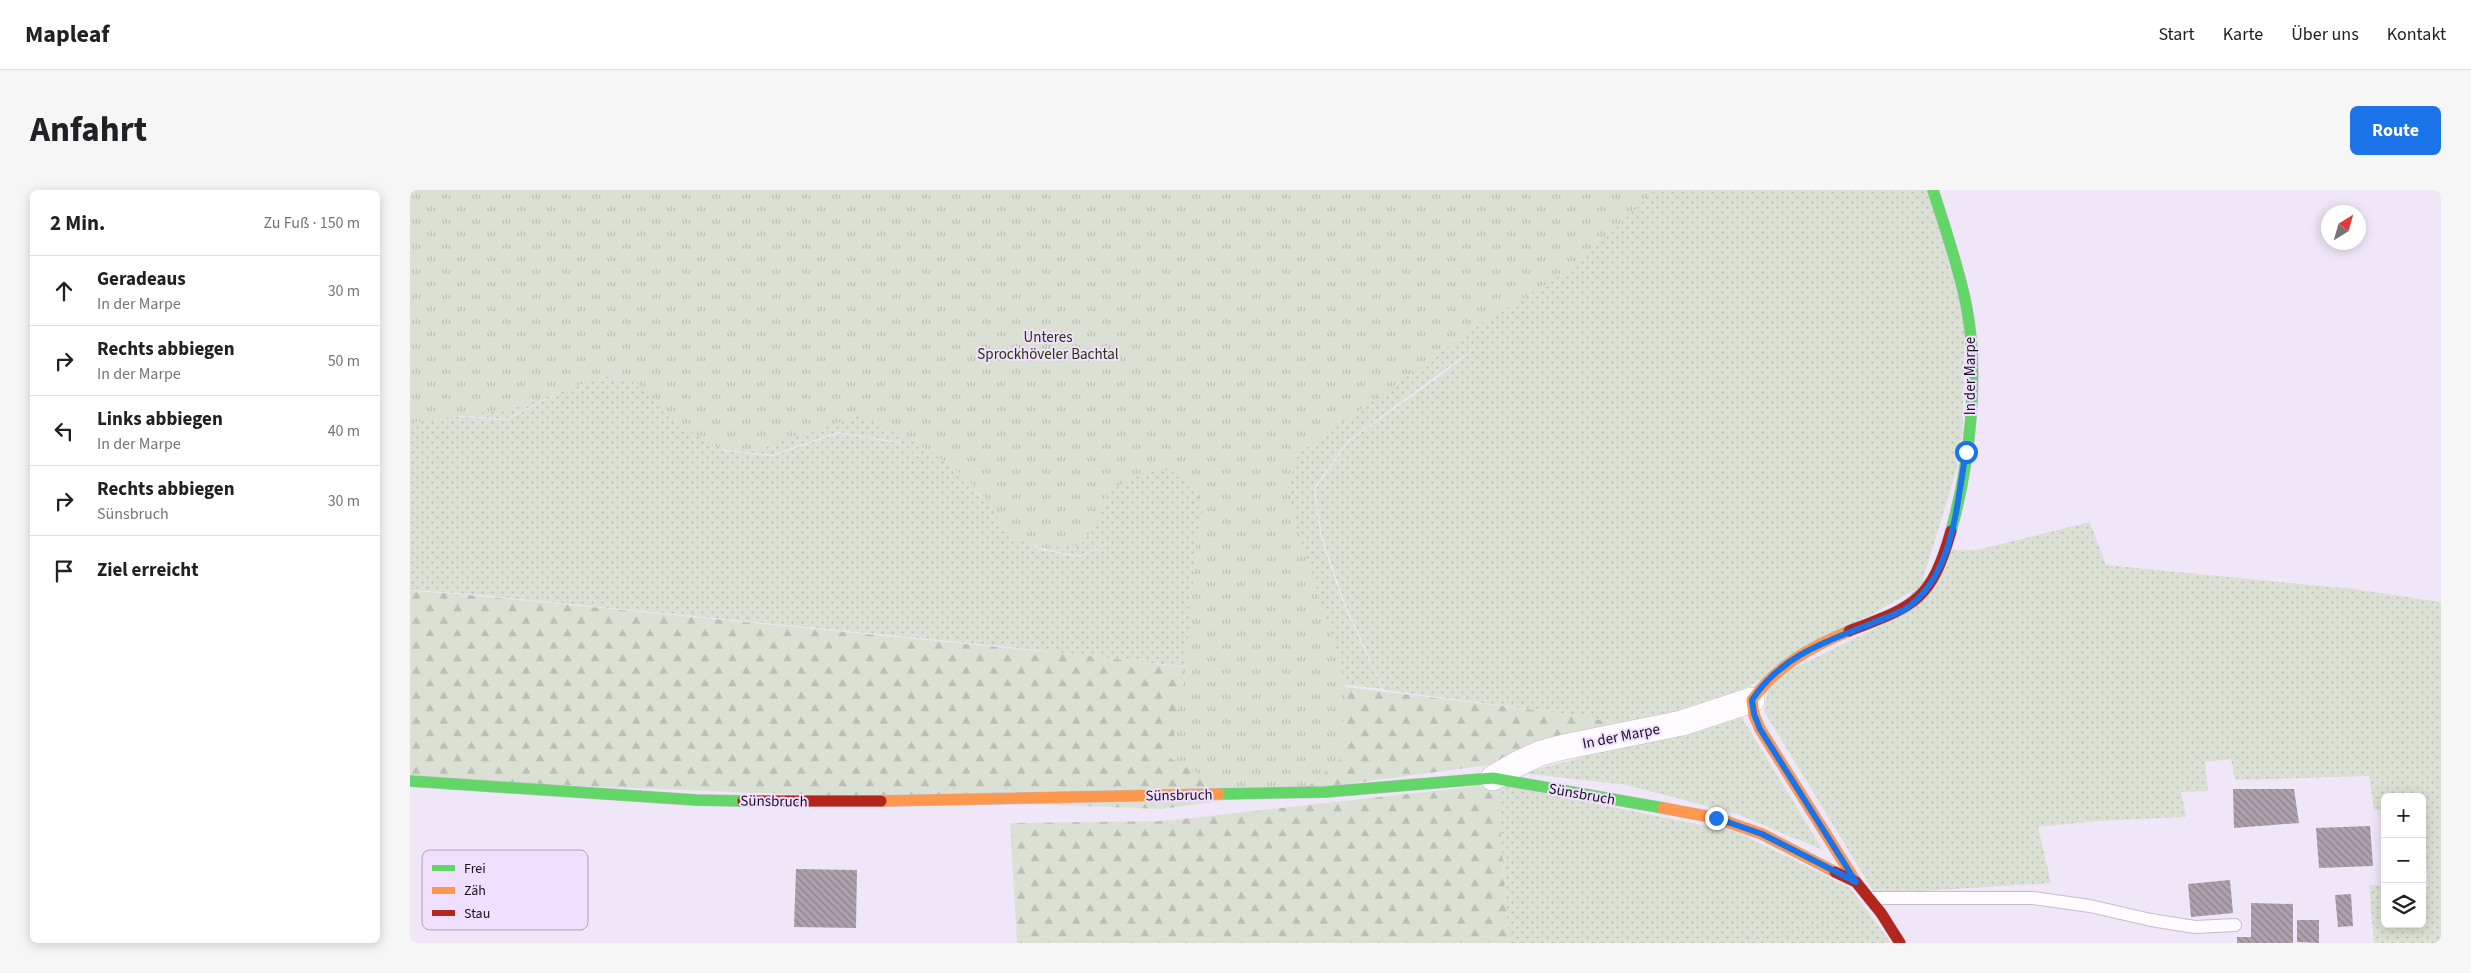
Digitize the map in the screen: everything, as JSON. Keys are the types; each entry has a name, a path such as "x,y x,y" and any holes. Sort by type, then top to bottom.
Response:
{"street":[{"name":"In der Marpe","path":"1493,778 1540,753 1564,746 1682,723 1752,700 1770,679 1809,649 1889,617 1917,601 1928,589 1947,550 1966,452 1972,404 1969,320 1954,259 1933,190"},
{"path":"1752,700 1754,714 1760,729 1856,882"},
{"name":"Sünsbruch","path":"410,781 696,800 845,802 1325,792 1493,778 1716,818 1762,834 1856,882 1881,913 1900,943"}],"lane":[{"path":"1869,898 2033,898 2090,906 2151,920 2195,927 2235,926"}],"path":[{"path":"1740,943 1881,913"}],"green space":[{"path":"410,190 1928,190 1965,320 1962,451 1921,586 1746,688 1699,706 1622,724 1574,715 1384,690 1345,604 1322,537 1315,489 1349,441 1440,376 1477,346 1348,441 1314,488 1321,538 1344,605 1383,689 1008,647 458,593 410,590 410,423 437,415 506,420 588,378 506,419 437,414","holes":["589,377 648,380 680,415 726,450 772,455 838,432 898,442 926,461 898,443 839,433 772,456 726,451 680,417 647,381","962,484 991,501 1039,548 1079,556 1116,540 1079,557 1038,549 990,502"]},
{"name":"Unteres Sprockhöveler Bachtal","path":"410,190 1655,190 1577,265 1475,328 1299,453 1288,487 1297,528 1346,682 1340,760 1297,796 1236,794 1170,758 1185,670 1197,538 1203,510 1194,485 1177,469 1136,474 1106,495 1098,523 1080,545 1045,548 1006,536 997,516 978,490 964,476 932,452 861,415 750,452 708,445 665,411 637,383 603,376 519,407 410,423"},
{"path":"2090,522 2106,565 2353,589 2441,602 2441,943 2374,943 2369,885 2381,886 2381,928 2426,928 2426,887 2428,887 2426,793 2381,793 2381,810 2374,810 2369,776 2235,780 2231,759 2205,762 2208,791 2181,792 2186,817 2096,821 2038,827 2051,883 1875,894 1764,711 1768,690 1782,674 1882,625 1951,550 1977,550"},
{"path":"410,591 459,594 1099,657 1576,715 1623,725 1511,762 1161,809 410,779"},
{"path":"1741,716 1823,850 1737,814 1627,785 1521,773 1573,760 1624,742"},
{"path":"1497,784 1737,832 1850,888 1891,943 1509,943"},
{"path":"1497,784 1509,943 1017,943 1010,823 1165,821"}],"building":[{"path":"2233,789 2294,789 2299,823 2234,828"},
{"path":"2370,826 2373,866 2319,868 2316,828"},
{"path":"796,869 857,870 856,928 794,927"},
{"path":"2230,880 2233,913 2191,917 2188,884"},
{"path":"2351,894 2353,926 2338,927 2335,895"},
{"path":"2251,903 2293,904 2293,943 2237,943 2237,937 2251,937"},
{"path":"2297,920 2319,920 2319,943 2297,942"}],"traffic: fast":[{"path":"1933,190 1963,289 1970,331 1972,359 1971,418 1968,447 1958,505 1951,531"},
{"path":"1219,794 1325,792 1493,778 1663,808"},
{"path":"410,781 696,800 743,801"}],"traffic: slow":[{"path":"1849,631 1808,651 1783,667 1752,700 1754,715 1760,729 1856,882"},
{"path":"881,801 1219,794"},
{"path":"1663,808 1716,818 1762,834 1835,872"}],"traffic: jam":[{"path":"1849,631 1890,615 1917,598 1936,573 1951,531"},
{"path":"743,801 881,801"},
{"path":"1835,872 1856,882 1881,913 1900,943"}],"route":[{"path":"1716,818 1762,834 1856,882 1760,729 1754,714 1752,700 1759,689 1789,662 1809,649 1904,610 1917,601 1928,589 1939,570 1947,550 1966,452"}]}
